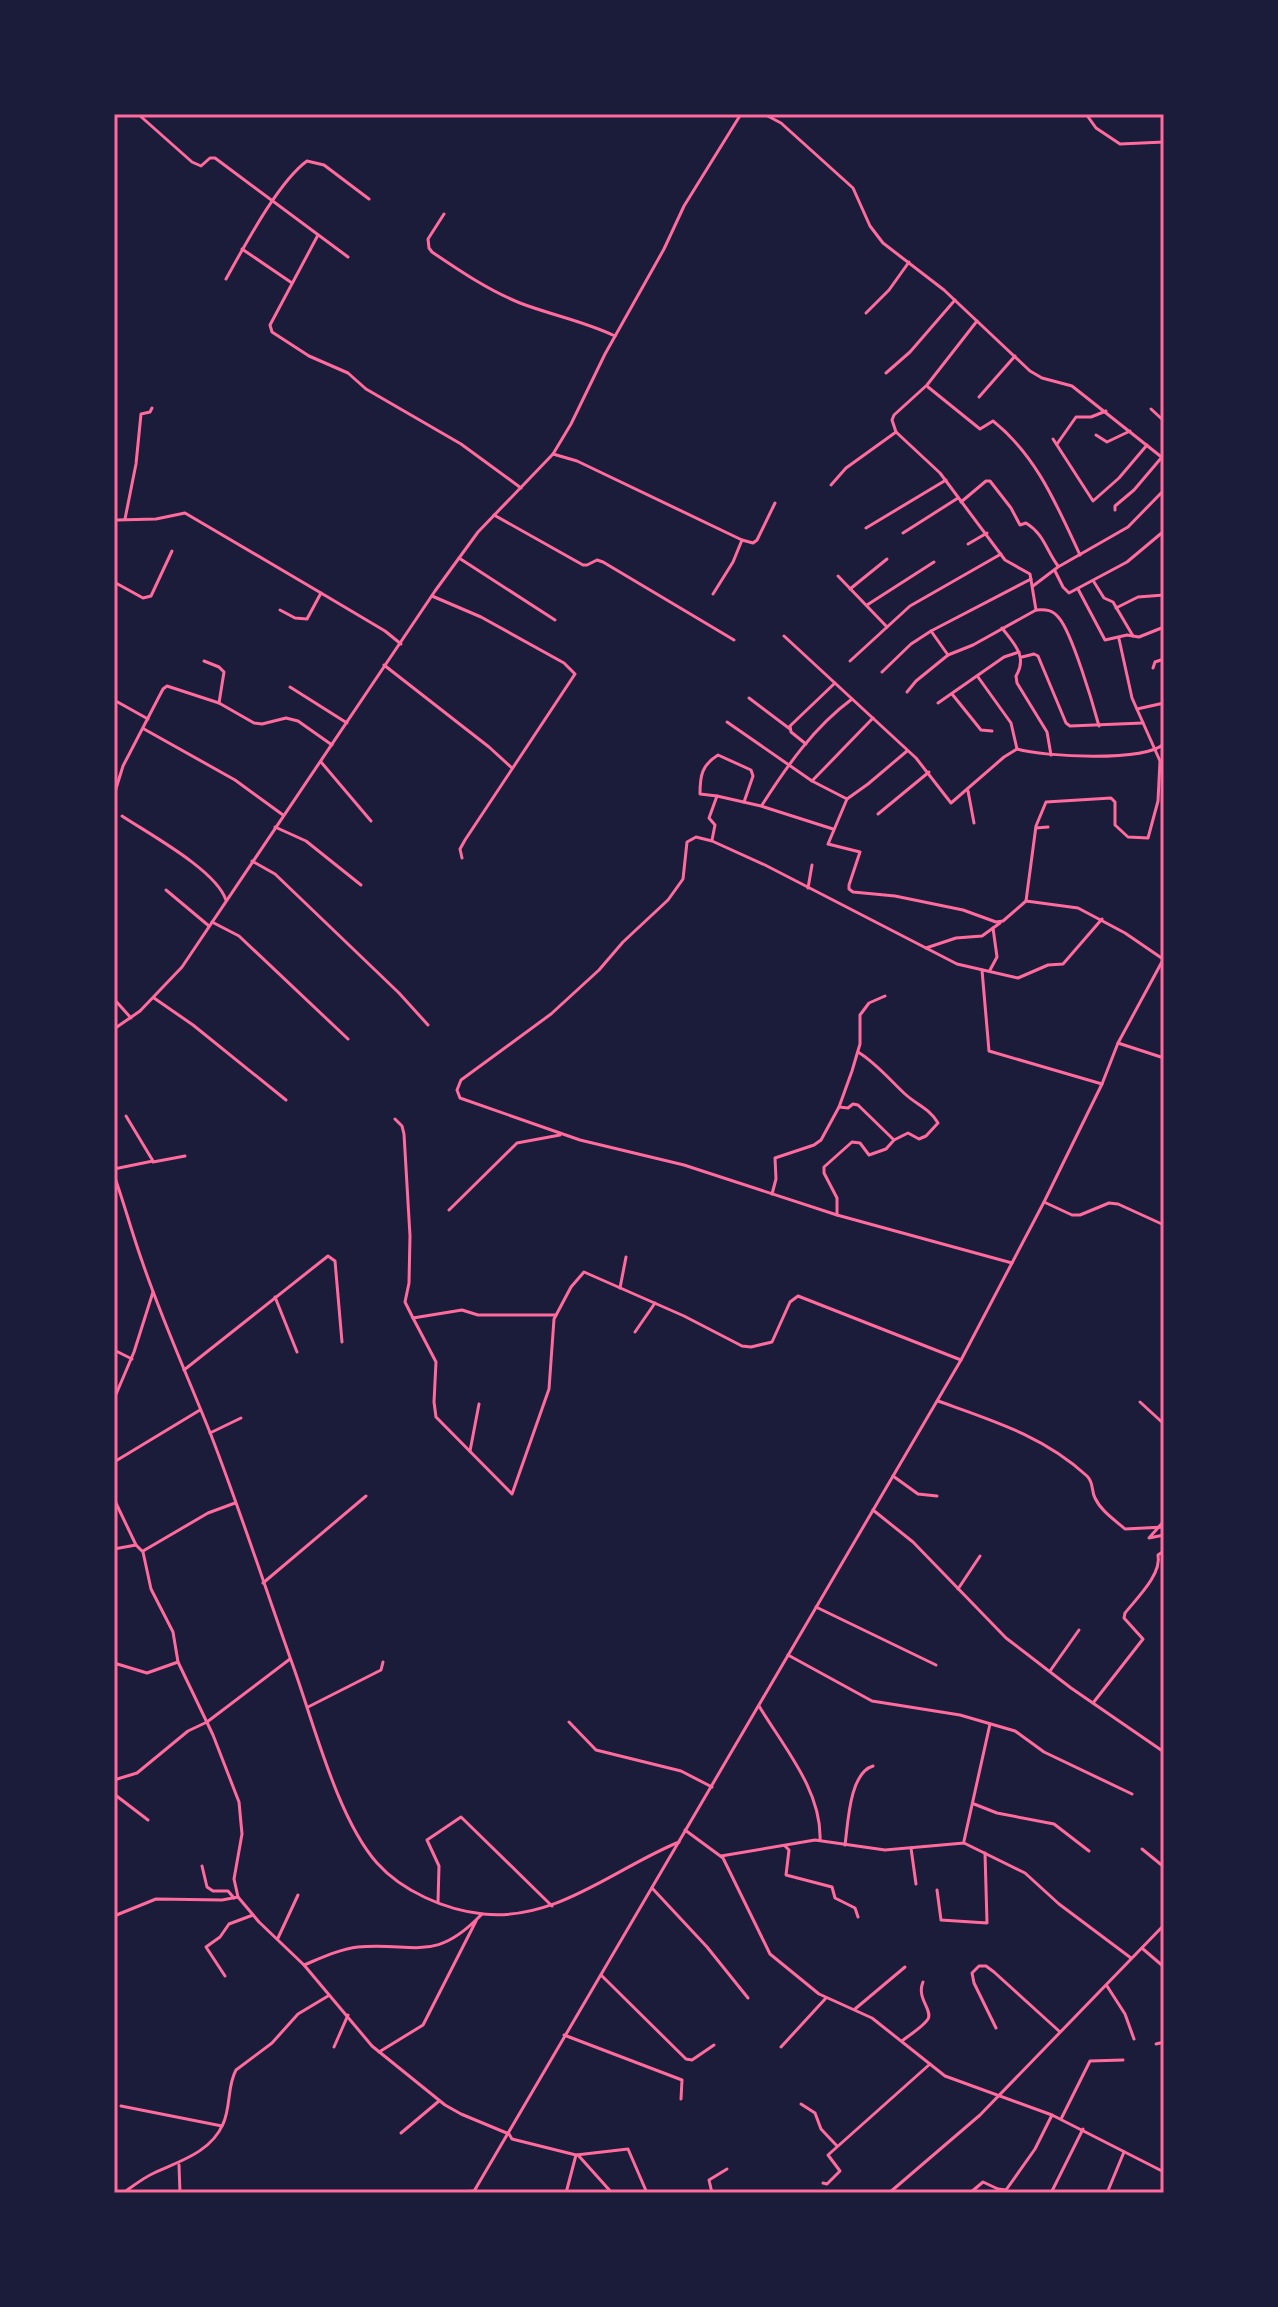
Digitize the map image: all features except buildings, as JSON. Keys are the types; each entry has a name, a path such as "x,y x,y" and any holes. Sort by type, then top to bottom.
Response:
{"street":[{"path":"138,114 192,162 201,166 210,158 215,158 348,257"},
{"path":"114,1029 154,998 182,967 459,558 493,515 553,454 684,206 741,114"},
{"path":"764,114 781,123 853,188 870,226 883,243 955,300 1036,375 1072,386 1163,458 1115,506 1115,510"},
{"path":"1086,114 1096,128 1120,144 1164,142"},
{"path":"226,279 273,202 307,161 324,165 369,199"},
{"path":"444,214 428,239 432,252 466,275 517,302 594,326 615,336"},
{"path":"318,235 270,325 272,332 309,356 348,373 366,389 461,444 521,488"},
{"path":"242,249 292,283"},
{"path":"866,313 889,290 909,262"},
{"path":"886,373 910,352 955,300"},
{"path":"977,321 927,385 892,420 896,432 946,480 1001,554 1012,566 1027,570 1036,610"},
{"path":"979,397 1015,356"},
{"path":"927,385 980,429 993,421 1024,449 1060,511 1080,555"},
{"path":"125,519 136,464 141,414 150,412 152,408"},
{"path":"1151,409 1164,421"},
{"path":"1056,444 1076,417 1091,417 1106,411"},
{"path":"1096,435 1107,442 1131,431"},
{"path":"831,485 846,468 896,432"},
{"path":"1053,439 1093,501 1119,478 1147,445"},
{"path":"553,454 577,461 753,543 775,503"},
{"path":"866,528 946,480"},
{"path":"903,533 990,481 1008,503 1020,525 1026,523 1045,540 1067,591 1078,589 1127,562 1164,531"},
{"path":"1033,586 1128,527 1164,490"},
{"path":"117,520 156,519 185,513 385,631 401,644"},
{"path":"493,515 583,565 597,560 603,562 734,640"},
{"path":"968,544 987,533"},
{"path":"713,594 733,562 742,540"},
{"path":"114,582 143,598 151,596 172,551"},
{"path":"850,661 910,606 1001,554"},
{"path":"459,558 555,620"},
{"path":"850,589 887,559"},
{"path":"867,605 934,562"},
{"path":"838,576 887,627"},
{"path":"882,672 911,644 931,631 1031,579"},
{"path":"1094,581 1104,598 1113,602 1133,636"},
{"path":"1078,589 1103,637 1108,640 1139,637 1164,627"},
{"path":"280,610 295,618 307,619 321,593"},
{"path":"1116,608 1138,597 1164,595"},
{"path":"432,596 481,617 573,669 575,674 465,840 460,849 462,858"},
{"path":"907,692 925,672 948,655 1036,610 1048,610 1065,627 1099,726"},
{"path":"1002,628 1020,654 1021,668 1016,676 1017,683 1047,732 1051,755"},
{"path":"931,631 948,655"},
{"path":"784,636 929,772 950,803 1017,749 1051,755 1103,757 1156,751 1164,744"},
{"path":"1026,901 1036,828 1046,802 1111,798 1115,802 1115,825 1128,837 1147,839 1160,788 1160,761 1137,709 1119,639"},
{"path":"938,703 1004,657 1020,654 1038,656 1066,723 1074,727 1143,723"},
{"path":"1153,668 1154,663 1164,659"},
{"path":"204,661 224,672 219,703"},
{"path":"384,665 512,768"},
{"path":"978,677 1011,723 1017,749"},
{"path":"790,729 813,702 835,683"},
{"path":"114,795 123,766 165,687 219,703 258,724 286,718 298,721 332,745"},
{"path":"290,687 347,723"},
{"path":"952,694 981,730 992,731"},
{"path":"749,698 806,744"},
{"path":"761,806 787,765 838,709 852,699"},
{"path":"114,700 148,719"},
{"path":"1137,709 1164,703"},
{"path":"812,781 873,718"},
{"path":"727,722 787,765 847,799"},
{"path":"143,729 252,791 283,815"},
{"path":"907,750 862,790 847,799 833,829 830,846 860,852 849,889 906,898 963,910 996,922 1003,921"},
{"path":"744,802 753,776 751,770 718,755 705,764 700,794 761,806 833,829"},
{"path":"321,762 371,821"},
{"path":"878,814 929,772"},
{"path":"968,791 974,823"},
{"path":"712,841 715,825 709,818 717,796"},
{"path":"122,816 195,865 224,892 226,900"},
{"path":"275,827 306,841 361,885"},
{"path":"1036,828 1048,827"},
{"path":"1012,1263 837,1215 684,1165 564,1135 460,1098 458,1085 561,1005 668,900 683,879 687,842 692,838 700,836 712,841 957,964 1018,978 1048,965 1063,964 1102,919"},
{"path":"252,861 275,874 399,993 428,1025"},
{"path":"808,888 812,865"},
{"path":"166,890 210,924 239,936 348,1039"},
{"path":"439,2193 474,2192 509,2134 564,2035 961,1360 1044,1202 1102,1084 1118,1043 1164,958 1102,919 1078,908 1026,901 982,936 956,938 926,948"},
{"path":"989,971 997,957 993,928"},
{"path":"982,970 989,1051 1102,1084"},
{"path":"772,1194 776,1179 774,1160 818,1143 839,1107 858,1052 860,1015 869,1003 885,996"},
{"path":"154,998 193,1025 286,1100"},
{"path":"114,999 131,1018"},
{"path":"1118,1043 1164,1058"},
{"path":"837,1215 835,1193 824,1167 852,1142 860,1143 869,1155 886,1149 894,1140 908,1133 919,1139 926,1136 938,1120 858,1052"},
{"path":"839,1107 858,1105 894,1140"},
{"path":"126,1116 152,1155 153,1162"},
{"path":"395,1119 402,1126 404,1134 410,1236 409,1283 405,1302 436,1362 436,1417 512,1494 549,1389 556,1315 571,1287 584,1272 740,1345 751,1347 774,1340 787,1307 798,1296 961,1360"},
{"path":"449,1210 517,1143 564,1135"},
{"path":"185,1156 114,1172 153,1292 210,1433 334,1781 363,1843 389,1875 409,1889 480,1916 525,1914 552,1906 679,1842"},
{"path":"1044,1202 1072,1215 1080,1215 1109,1203 1118,1204 1164,1225"},
{"path":"184,1370 325,1257 331,1256 335,1261 342,1342"},
{"path":"620,1288 626,1257"},
{"path":"114,1399 132,1359 153,1292"},
{"path":"275,1297 297,1352"},
{"path":"635,1332 655,1303"},
{"path":"413,1318 462,1310 478,1315 556,1315"},
{"path":"114,1350 132,1359"},
{"path":"938,1401 1020,1431 1051,1447 1089,1477 1097,1502 1125,1529 1164,1527"},
{"path":"1140,1402 1164,1424"},
{"path":"470,1451 479,1404"},
{"path":"114,1462 200,1410"},
{"path":"210,1433 241,1418"},
{"path":"893,1476 918,1494 937,1496"},
{"path":"263,1583 366,1496"},
{"path":"114,1499 136,1545 143,1552 151,1589 173,1632 178,1662 234,1786 241,1811 242,1834 234,1879 236,1898"},
{"path":"143,1552 184,1526 235,1503"},
{"path":"873,1509 913,1542 1006,1638 1164,1752"},
{"path":"1164,1521 1149,1538 1164,1535"},
{"path":"114,1549 136,1545"},
{"path":"1093,1703 1143,1639 1124,1618 1125,1613 1155,1573 1160,1561 1158,1555 1164,1551"},
{"path":"958,1589 980,1556"},
{"path":"816,1607 936,1665"},
{"path":"1050,1671 1079,1630"},
{"path":"788,1655 872,1701 960,1715 1022,1735 1044,1752 1132,1794"},
{"path":"114,1780 137,1773 194,1727 207,1722 291,1659"},
{"path":"114,1663 147,1673 178,1662"},
{"path":"308,1707 381,1670 383,1662"},
{"path":"759,1706 813,1795 820,1824 820,1840"},
{"path":"569,1722 596,1750 679,1770 712,1787"},
{"path":"964,1843 990,1724"},
{"path":"845,1845 851,1797 862,1772 873,1766"},
{"path":"114,1794 148,1820"},
{"path":"974,1804 997,1813 1054,1824 1089,1851"},
{"path":"438,1902 439,1866 427,1840 461,1817 552,1906"},
{"path":"685,1830 721,1856 770,1954 826,1998 872,2018 952,2079 1052,2115 1162,2171 1164,2164"},
{"path":"721,1856 820,1840 885,1850 964,1843 1025,1873 1059,1904 1131,1958"},
{"path":"785,1846 789,1850 786,1875 832,1887 835,1898 855,1908 858,1917"},
{"path":"911,1848 916,1884"},
{"path":"1142,1849 1164,1867"},
{"path":"937,1890 941,1920 987,1923 985,1853"},
{"path":"202,1866 207,1887 213,1891 228,1891 236,1898 304,1965 379,2052 439,2101 509,2134 515,2140 577,2155 628,2149 647,2193"},
{"path":"652,1888 707,1947 748,1998"},
{"path":"278,1938 298,1895"},
{"path":"114,1916 156,1899 236,1898"},
{"path":"225,1976 206,1947 220,1937 229,1924 253,1915"},
{"path":"304,1965 356,1947 429,1948 456,1935 480,1916"},
{"path":"379,2052 423,2025 480,1916"},
{"path":"889,2193 951,2142 1000,2095 1164,1925"},
{"path":"1142,1948 1164,1967"},
{"path":"996,2028 974,1983 972,1973 979,1966 986,1966 994,1972 1059,2031"},
{"path":"855,2009 905,1967"},
{"path":"600,1974 686,2059 692,2060 714,2045"},
{"path":"902,2041 928,2019 929,2014 920,1993 923,1982"},
{"path":"1106,1984 1125,2014 1134,2039"},
{"path":"123,2193 151,2174 179,2163 206,2147 222,2126 236,2070 272,2043 298,2014 328,1996"},
{"path":"781,2047 826,1998"},
{"path":"334,2047 348,2015"},
{"path":"564,2035 682,2080 681,2099"},
{"path":"1156,2044 1164,2042"},
{"path":"1061,2119 1090,2061 1123,2060"},
{"path":"823,2183 827,2184 839,2173 827,2156 930,2064"},
{"path":"401,2133 439,2101"},
{"path":"801,2104 815,2113 821,2129 837,2146"},
{"path":"121,2106 222,2126"},
{"path":"970,2193 983,2182 1005,2192 1035,2149 1052,2115"},
{"path":"1051,2193 1083,2129"},
{"path":"1107,2193 1124,2151"},
{"path":"566,2193 577,2155"},
{"path":"577,2155 612,2193"},
{"path":"179,2163 180,2193"},
{"path":"712,2193 709,2180 727,2169"}]}
